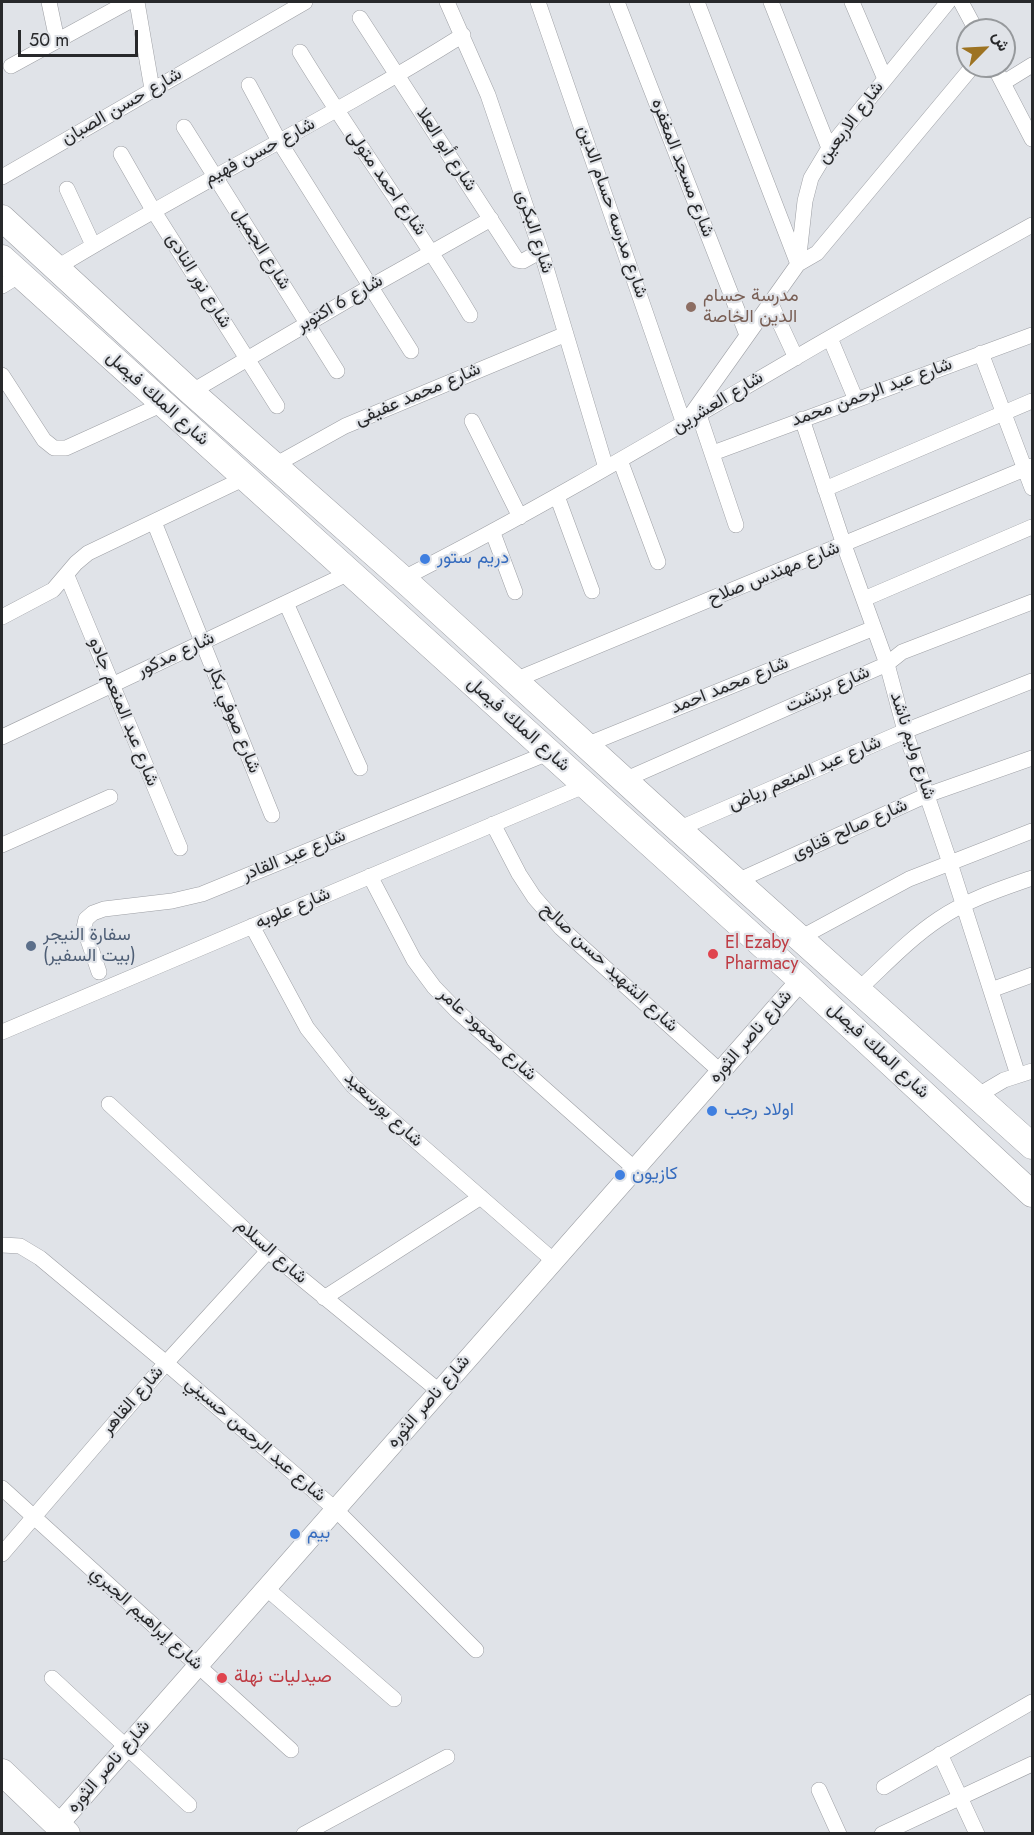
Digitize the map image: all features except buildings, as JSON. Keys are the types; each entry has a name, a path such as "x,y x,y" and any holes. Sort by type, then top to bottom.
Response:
{"main road":[{"name":"شارع الملك فيصل","path":"2,219 191,392 515,680 678,829 977,1096 1029,1139"},
{"name":"شارع الملك فيصل","path":"8,273 163,404 1030,1190"},
{"path":"2,1772 63,1829"}],"street":[{"path":"49,2 57,40"},
{"path":"11,66 128,2"},
{"path":"137,2 152,89"},
{"name":"شارع حسن الصبان","path":"2,177 305,2"},
{"name":"شارع البكرى","path":"447,2 488,95 541,251 606,468"},
{"name":"شارع مدرسه حسام الدين","path":"538,2 684,424"},
{"name":"شارع مسجد المغفره","path":"616,2 747,335"},
{"path":"697,2 798,264"},
{"path":"771,2 829,148"},
{"path":"852,2 885,79"},
{"name":"شارع الاربعين","path":"798,264 805,201 812,178 829,148 948,2"},
{"path":"961,2 970,18"},
{"name":"شارع أبو العلا","path":"360,18 517,260 523,261 541,251"},
{"name":"شارع حسن فهيم","path":"56,268 153,210 398,76 463,34"},
{"name":"شارع احمد متولى","path":"300,52 336,111 433,252 470,315"},
{"path":"1003,83 1032,65"},
{"path":"684,424 798,264 817,253 963,78"},
{"path":"1000,78 1032,139"},
{"path":"249,85 279,141 411,351"},
{"name":"شارع الجميل","path":"184,127 337,371"},
{"name":"شارع نور النادى","path":"121,154 153,210 278,406"},
{"path":"67,189 93,245"},
{"name":"شارع 6 اكتوبر","path":"191,392 491,219"},
{"name":"شارع العشرين","path":"402,579 493,533 830,338 1032,225"},
{"path":"770,302 796,358"},
{"name":"شارع محمد عفيفى","path":"275,465 345,426 566,334"},
{"name":"شارع عبد الرحمن محمد","path":"712,453 1032,334"},
{"path":"830,338 856,400"},
{"path":"981,353 1029,467 1032,488"},
{"path":"2,375 44,440 54,448 66,448 163,404"},
{"path":"825,489 1032,401"},
{"path":"699,415 736,525"},
{"name":"شارع وليم ناشد","path":"802,419 887,664 905,731 991,990 1025,1073"},
{"path":"472,422 520,517"},
{"path":"620,460 658,562"},
{"name":"شارع مهندس صلاح","path":"515,680 1029,467"},
{"path":"2,616 53,590 76,563 88,553 245,478"},
{"path":"557,496 592,591"},
{"name":"شارع صوفي بكار","path":"154,522 272,815"},
{"path":"864,599 1032,527"},
{"path":"493,533 515,592"},
{"name":"شارع مدكور","path":"2,737 350,573"},
{"name":"شارع عبد المنعم جادو","path":"67,576 180,848"},
{"name":"شارع برنشت","path":"624,780 887,664 902,652 1032,602"},
{"path":"286,603 360,768"},
{"name":"شارع محمد احمد","path":"586,745 873,628"},
{"name":"شارع عبد المنعم رياض","path":"678,829 905,731 1032,681"},
{"name":"شارع عبد القادر","path":"99,972 84,928 86,919 93,913 104,909 172,901 202,894 548,753"},
{"name":"شارع صالح قناوى","path":"737,881 927,795 1032,758"},
{"name":"شارع علوبه","path":"2,1032 584,786"},
{"path":"2,845 110,798"},
{"name":"شارع الشهيد حسن صالح","path":"493,824 519,874 534,897 561,928 721,1072"},
{"path":"800,938 909,879 1032,831"},
{"name":"شارع محمود عامر","path":"370,876 414,960 434,987 458,1012 635,1169"},
{"path":"858,990 921,932 963,905 1032,878"},
{"name":"شارع بورسعيد","path":"252,926 307,1028 353,1086 554,1261"},
{"path":"991,990 1032,975"},
{"name":"شارع ناصر الثوره","path":"63,1829 126,1747 801,980"},
{"path":"977,1096 990,1087 1025,1073"},
{"name":"شارع السلام","path":"109,1104 268,1251 439,1391"},
{"path":"324,1298 480,1197"},
{"name":"شارع عبد الرحمن حسيني","path":"2,1245 20,1245 40,1258 166,1363 335,1509 476,1650"},
{"name":"شارع القاهر","path":"2,1554 166,1363 268,1251"},
{"name":"شارع إبراهيم الجبري","path":"2,1488 291,1750"},
{"path":"266,1588 394,1699"},
{"path":"52,1678 189,1805"},
{"path":"884,1787 1032,1702"},
{"path":"940,1754 977,1833"},
{"path":"304,1833 447,1757"},
{"path":"882,1833 1032,1764"},
{"path":"819,1790 839,1833"}],"place":[{"name":"مدرسة حسام الدين الخاصة","path":"691,307"},
{"name":"دريم ستور","path":"425,559"},
{"name":"سفارة النيجر (بيت السفير)","path":"31,946"},
{"name":"El Ezaby Pharmacy","path":"713,954"},
{"name":"اولاد رجب","path":"712,1111"},
{"name":"كازيون","path":"620,1175"},
{"name":"بيم","path":"295,1534"},
{"name":"صيدليات نهلة","path":"222,1678"}]}
